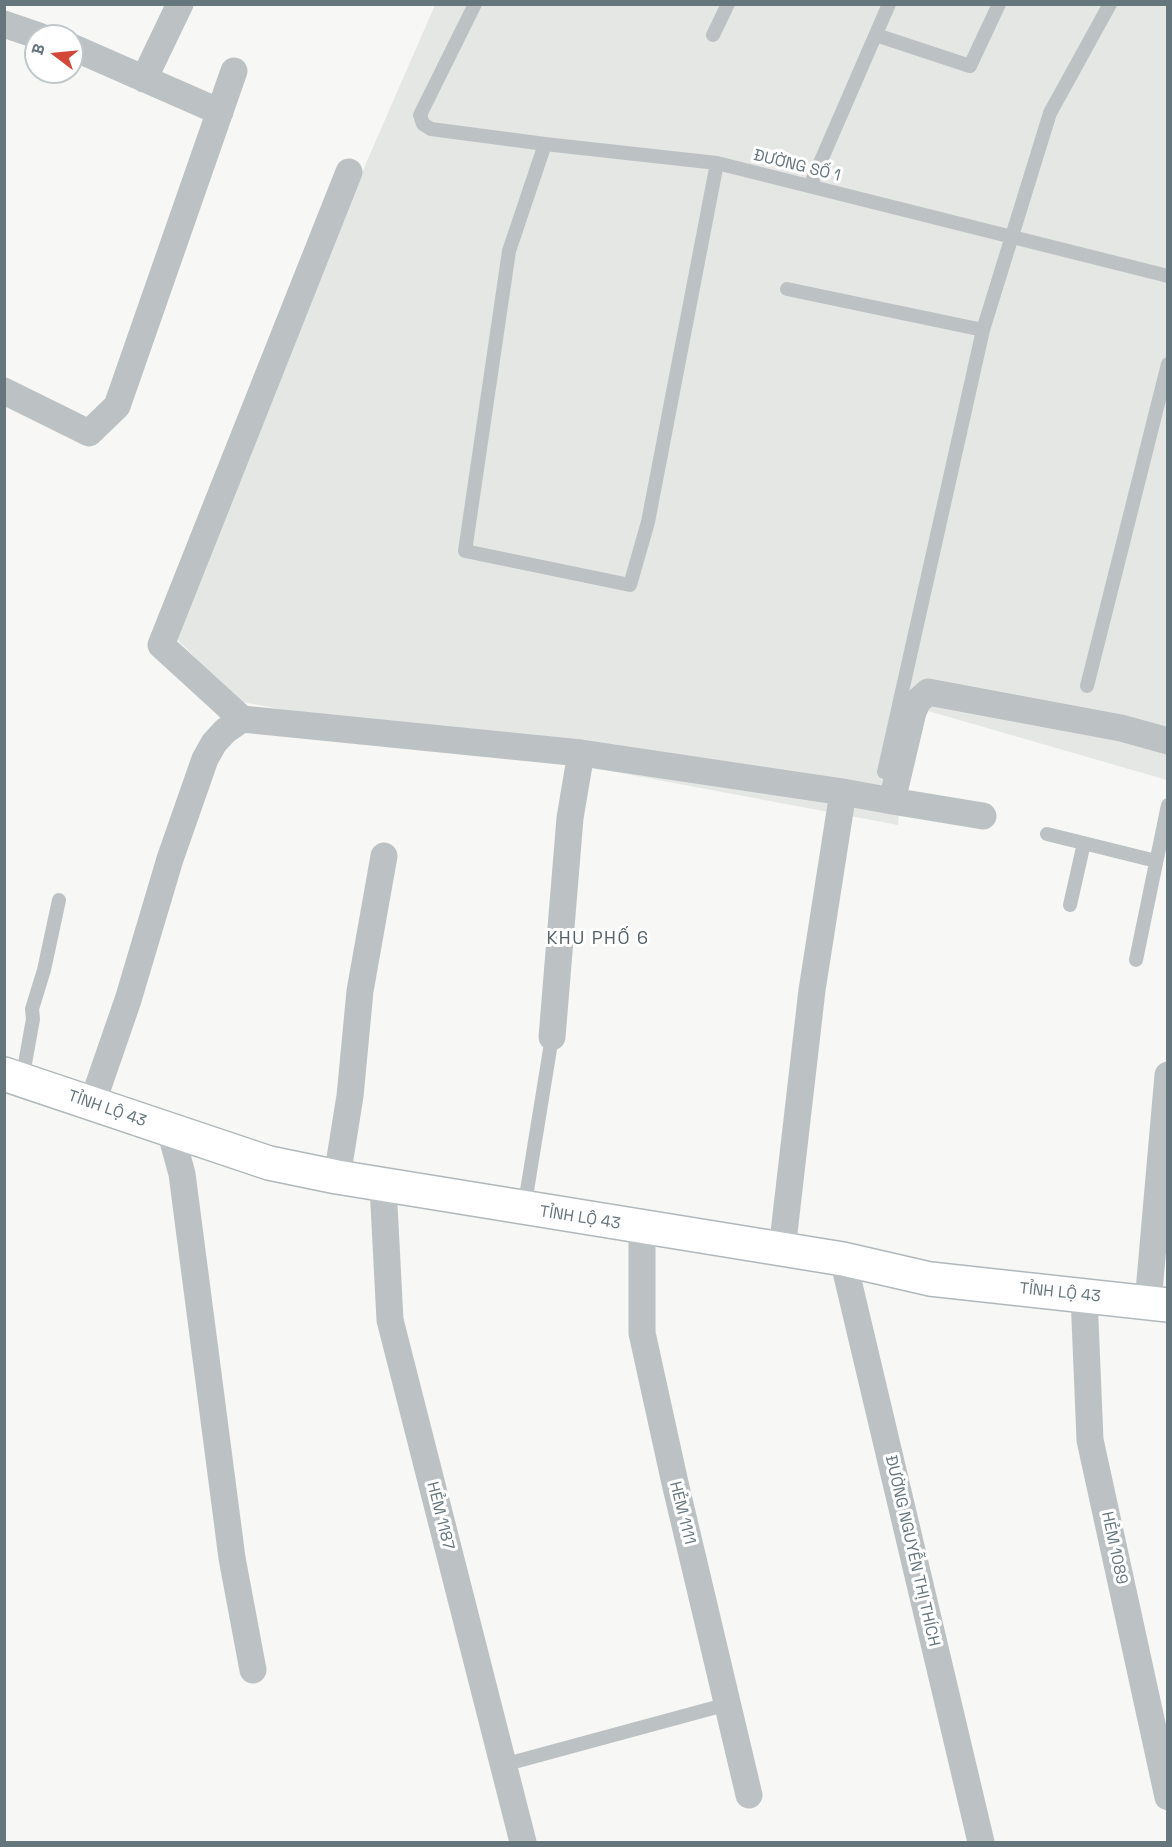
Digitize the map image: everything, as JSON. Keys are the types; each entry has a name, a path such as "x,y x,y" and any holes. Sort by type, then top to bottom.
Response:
{"main road":[{"name":"TỈNH LỘ 43","path":"13,1077 269,1163 337,1177 843,1259 930,1279 1158,1304"}],"street":[{"path":"144,79 180,4"},
{"path":"4,24 24,31"},
{"path":"84,52 220,112"},
{"path":"4,391 89,433 117,406 234,71"},
{"path":"349,172 160,645 242,719 581,753 843,792 982,816"},
{"path":"892,801 913,712 918,701 928,692 1121,728 1167,741"},
{"path":"92,1104 128,1000 170,859 205,759 214,743 225,731 242,719"},
{"path":"552,1037 570,818 581,753"},
{"path":"782,1250 812,990 843,792"},
{"path":"337,1177 350,1096 360,991 384,856"},
{"path":"1158,1304 1167,1075"},
{"path":"170,1130 182,1174 232,1558 253,1670"},
{"name":"HẺM 1187","path":"383,1186 390,1320 523,1842"},
{"name":"HẺM 1111","path":"642,1227 642,1333 749,1795"},
{"name":"ĐƯỜNG NGUYỄN THỊ THÍCH","path":"843,1259 981,1842"},
{"name":"HẺM 1089","path":"1084,1296 1090,1440 1164,1760 1167,1797"}],"lane":[{"name":"ĐƯỜNG SỐ 1","path":"475,4 420,115 423,124 431,129 717,163 1167,276"},
{"path":"713,35 728,4"},
{"path":"810,186 889,4"},
{"path":"876,35 970,66 999,4"},
{"path":"884,772 983,330 1050,113 1110,4"},
{"path":"545,144 509,251 465,551 630,585 648,522 717,163"},
{"path":"787,289 983,330"},
{"path":"1087,686 1167,364"},
{"path":"1136,960 1167,805"},
{"path":"1047,834 1156,861"},
{"path":"1070,905 1084,843"},
{"path":"13,1077 33,1019 32,1009 44,970 59,900"},
{"path":"524,1209 552,1037"},
{"path":"503,1765 728,1704"}],"shaded area":[{"path":"435,5 1167,5 1167,780 904,704 898,825 237,701 174,636 367,161"}],"district":[{"name":"KHU PHỐ 6","path":"598,939"}]}
